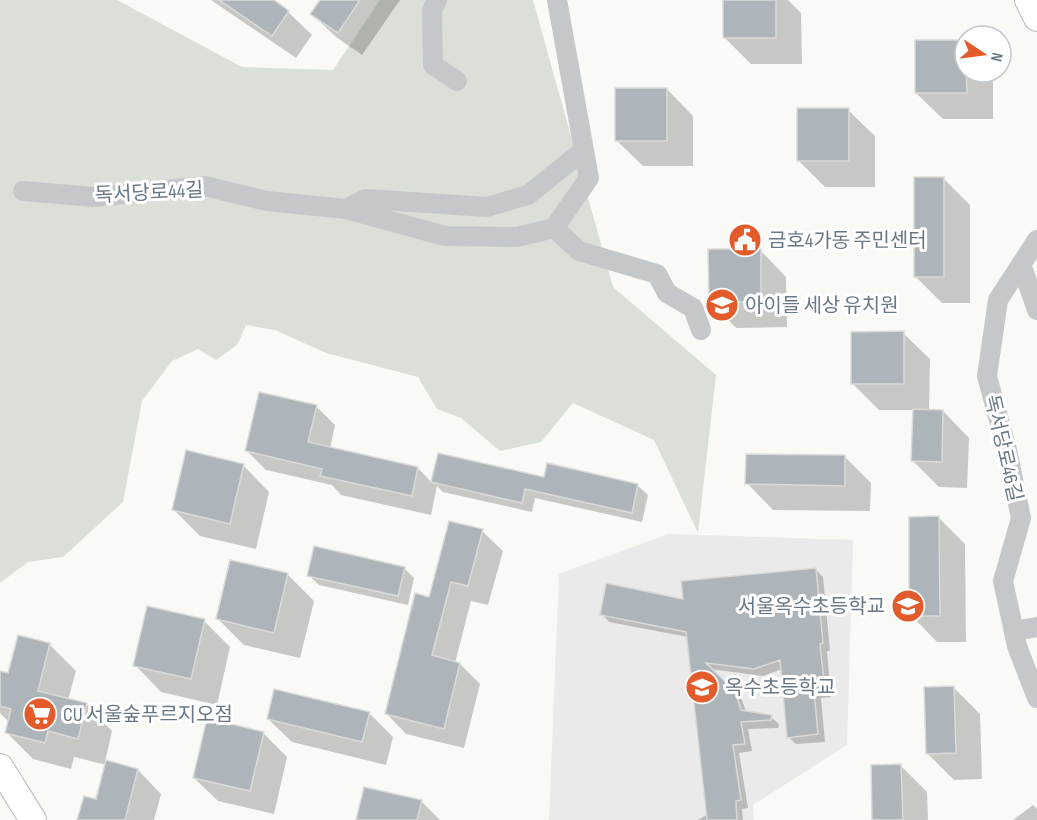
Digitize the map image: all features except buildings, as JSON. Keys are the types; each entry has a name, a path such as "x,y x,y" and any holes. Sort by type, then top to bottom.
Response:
{"main road":[{"path":"1028,0 1037,18"},
{"path":"0,767 33,820"},
{"path":"0,797 16,820"}],"street":[{"path":"437,0 432,10 433,65 457,81"},
{"path":"556,0 589,178 554,228 579,251 657,274 667,293 693,308 700,330"},
{"name":"독서당로44길","path":"346,209 366,199 487,207 528,195 584,150"},
{"name":"독서당로44길","path":"23,191 94,197 204,186 267,201 346,209 445,236 518,237 554,228"},
{"name":"독서당로46길","path":"1037,240 998,300 987,376 1007,450 1020,518 1003,581 1017,646 1037,698"},
{"path":"1021,264 1037,310"},
{"path":"1014,631 1037,627"}],"shaded area":[{"path":"0,0 117,0 242,67 333,70 380,0 533,0 613,287 716,375 698,533 654,440 573,403 541,442 500,451 461,418 437,409 418,377 326,353 275,330 246,325 237,345 216,360 198,349 172,361 142,401 123,502 63,557 28,562 0,583"},
{"name":"옥수초등학교","path":"668,534 853,540 847,745 753,805 754,820 549,820 559,574"}],"place":[{"name":"금호4가동 주민센터","path":"745,240"},
{"name":"아이들 세상 유치원","path":"722,305"},
{"name":"서울옥수초등학교","path":"908,606"},
{"name":"옥수초등학교","path":"702,687"},
{"name":"CU 서울숲푸르지오점","path":"40,714"}]}
